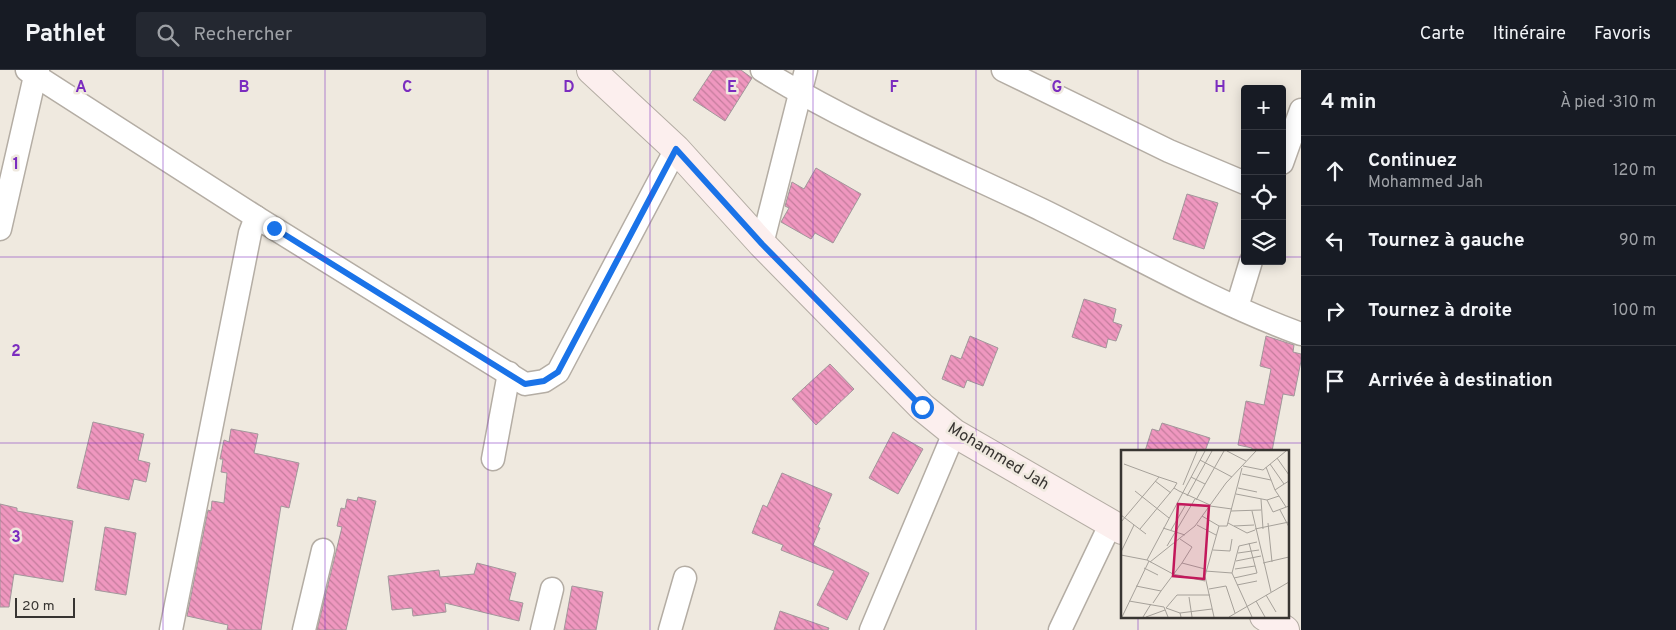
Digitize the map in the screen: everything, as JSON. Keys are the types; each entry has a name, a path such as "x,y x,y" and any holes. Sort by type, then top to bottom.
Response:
{"street":[{"name":"Mohammed Jah","path":"591,70 676,149 762,244 922,407 954,433 1117,526"},
{"path":"762,70 801,94 1041,210 1237,308 1301,334"},
{"path":"762,244 806,70"},
{"path":"1003,70 1169,150 1241,181"},
{"path":"0,230 33,72 256,217 525,384 544,381 558,372 676,149"},
{"path":"1286,152 1301,110"},
{"path":"172,630 248,243 256,217"},
{"path":"1237,308 1250,265"},
{"path":"493,459 509,373"},
{"path":"871,630 954,433"},
{"path":"1060,630 1117,526"},
{"path":"304,630 322,550"},
{"path":"670,630 685,578"},
{"path":"542,630 552,589"},
{"path":"1267,618 1285,630"}],"building":[{"path":"713,70 741,70 752,78 725,121 693,100"},
{"path":"816,168 861,194 833,243 815,233 811,239 781,222 789,208 785,206 792,182 804,189"},
{"path":"1187,194 1218,203 1204,249 1173,239"},
{"path":"1084,299 1116,309 1113,322 1122,325 1116,341 1108,339 1106,348 1072,337"},
{"path":"970,336 998,348 983,386 967,380 964,388 942,379 951,355 961,359"},
{"path":"1266,336 1294,345 1293,352 1301,354 1294,396 1283,394 1272,450 1252,450 1252,448 1238,445 1246,401 1264,405 1271,369 1260,366"},
{"path":"830,364 854,389 816,425 792,399"},
{"path":"93,422 144,434 138,460 150,463 146,482 134,479 129,500 77,488"},
{"path":"1162,423 1210,438 1205,450 1145,450 1152,429 1159,431"},
{"path":"231,429 258,434 254,453 299,463 289,508 281,506 261,630 227,630 228,625 187,616 208,510 211,511 212,501 224,503 227,473 221,472 223,459 220,459 224,440 229,442"},
{"path":"893,432 923,449 898,494 869,478"},
{"path":"782,473 832,494 818,527 820,528 813,545 869,573 847,620 817,605 834,571 781,550 783,545 752,533 763,505 767,507"},
{"path":"358,497 376,501 346,630 317,630 342,527 337,526 341,508 345,509 347,499 357,501"},
{"path":"0,504 17,508 17,511 73,521 63,582 14,574 9,607 0,607"},
{"path":"105,527 136,533 126,595 95,590"},
{"path":"477,563 516,573 509,600 523,603 519,621 445,603 446,612 413,616 412,608 392,610 388,576 439,570 440,577 474,574"},
{"path":"572,586 603,592 596,630 564,630"},
{"path":"780,611 829,628 828,630 774,630"}],"route":[{"path":"274,228 525,384 544,381 558,372 676,149 762,244 922,407"}]}
